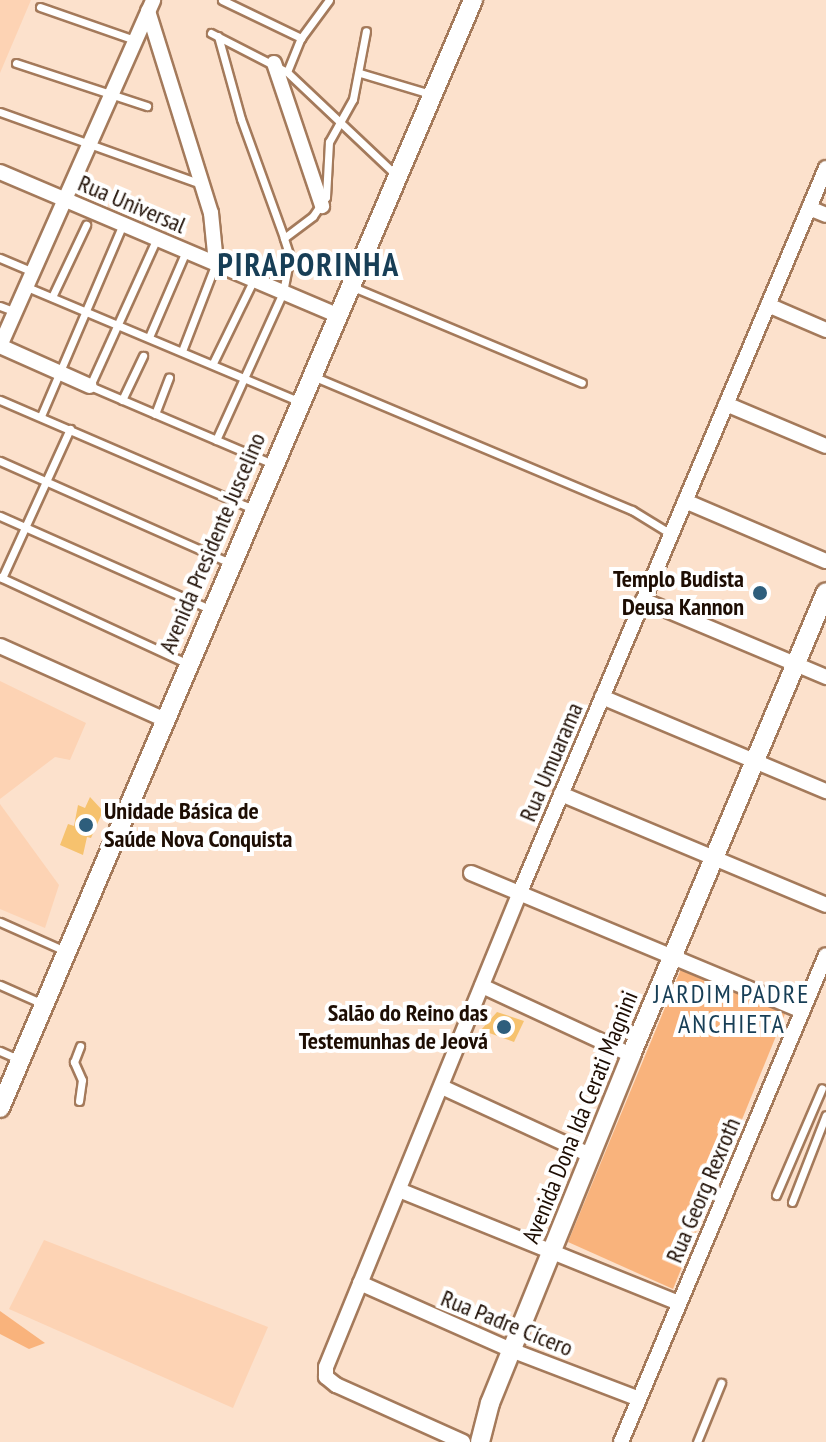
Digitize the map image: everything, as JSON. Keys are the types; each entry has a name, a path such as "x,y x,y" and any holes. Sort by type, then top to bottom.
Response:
{"street":[{"name":"Avenida Presidente Juscelino","path":"0,1108 186,663 473,0"},
{"path":"90,386 0,346 150,5"},
{"path":"150,5 203,184 216,263"},
{"path":"280,68 322,206"},
{"name":"Rua Umuarama","path":"463,1442 326,1377 360,1283 520,892 826,168"},
{"name":"Rua Universal","path":"0,172 335,314"},
{"path":"809,208 826,215"},
{"path":"768,305 826,330"},
{"path":"726,404 826,446"},
{"path":"685,501 826,561"},
{"name":"Avenida Dona Ida Cerati Magnini","path":"480,1442 483,1420 551,1251 826,592"},
{"path":"643,600 826,677"},
{"path":"0,646 163,719"},
{"path":"602,697 826,791"},
{"path":"561,794 826,905"},
{"path":"471,873 802,1011"},
{"name":"Rua Georg Rexroth","path":"621,1442 826,955"},
{"path":"482,986 631,1055"},
{"path":"810,993 826,1000"},
{"path":"442,1087 592,1156"},
{"path":"399,1190 678,1303"},
{"name":"Rua Padre Cícero","path":"360,1283 511,1350 639,1399"}],"lane":[{"path":"222,0 301,38"},
{"path":"280,68 327,2 316,0"},
{"path":"40,7 135,40"},
{"path":"284,238 322,206 329,142 339,126 360,73 366,31"},
{"path":"216,440 283,292 290,257 214,35 280,68 339,126 396,175"},
{"path":"16,63 147,106"},
{"path":"360,73 432,94"},
{"path":"0,112 203,184"},
{"path":"41,416 123,224"},
{"path":"52,297 86,225"},
{"path":"157,238 90,386 273,464"},
{"path":"149,337 186,250"},
{"path":"0,258 33,272"},
{"path":"182,351 216,263"},
{"path":"213,363 254,279"},
{"path":"348,285 582,383"},
{"path":"27,287 298,401"},
{"path":"0,306 16,312"},
{"path":"122,400 143,356"},
{"path":"310,375 632,510 671,534"},
{"path":"155,414 169,378"},
{"path":"0,400 253,509"},
{"path":"70,429 27,528 1,578 186,663"},
{"path":"0,461 230,563"},
{"path":"0,516 210,609"},
{"path":"0,922 65,951"},
{"path":"0,985 43,1004"},
{"path":"79,1101 82,1080 74,1062 80,1046"},
{"path":"0,1051 20,1060"},
{"path":"776,1195 822,1088"},
{"path":"792,1202 826,1115"},
{"path":"697,1442 721,1383"}],"shaded area":[{"path":"0,0 31,0 0,73"},
{"path":"0,681 86,723 70,760 55,757 0,799"},
{"path":"0,804 59,885 45,928 0,909"},
{"path":"681,969 785,1014 673,1289 568,1242"},
{"path":"44,1240 268,1327 233,1408 9,1309"},
{"path":"0,1311 45,1343 29,1349 0,1334"}],"building":[{"name":"Unidade Básica de Saúde Nova Conquista","path":"90,797 103,811 91,838 87,837 83,855 60,845 68,824 74,826 78,805 85,808"},
{"name":"Salão do Reino das Testemunhas de Jeová","path":"497,1012 524,1021 514,1042 481,1030"}],"place":[{"name":"Templo Budista Deusa Kannon","path":"760,593"},
{"name":"Unidade Básica de Saúde Nova Conquista","path":"86,825"},
{"name":"Salão do Reino das Testemunhas de Jeová","path":"504,1027"}],"district":[{"name":"PIRAPORINHA","path":"309,264"},
{"name":"JARDIM PADRE ANCHIETA","path":"732,1009"}]}
